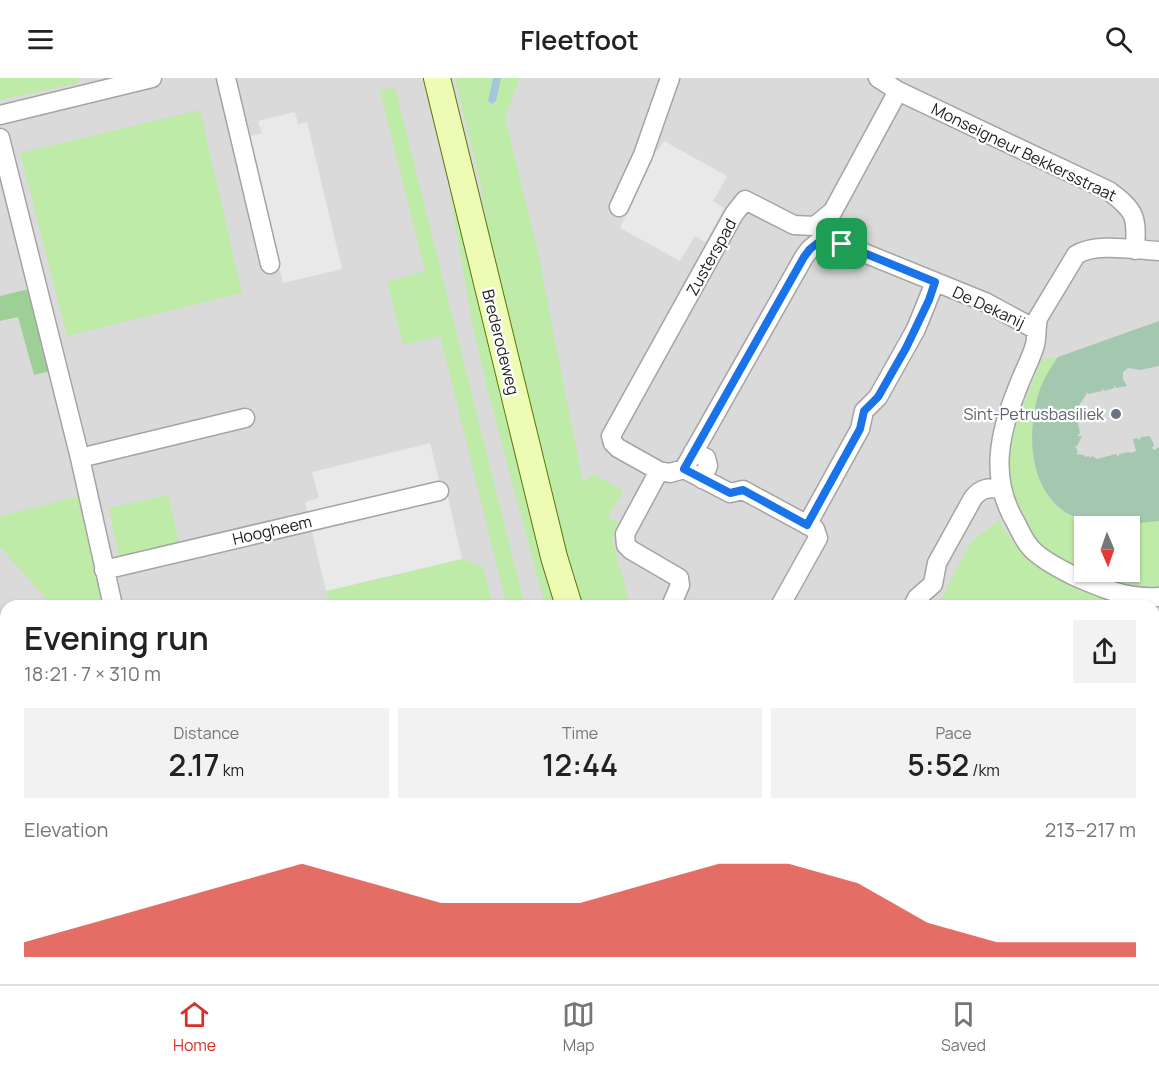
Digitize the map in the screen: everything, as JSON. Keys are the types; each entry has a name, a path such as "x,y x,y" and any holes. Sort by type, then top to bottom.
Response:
{"main road":[{"name":"Brederodeweg","path":"437,78 554,557 567,600"}],"street":[{"path":"0,115 96,84 152,78"},
{"path":"226,78 270,264"},
{"path":"619,207 643,155 670,78"},
{"name":"Monseigneur Bekkersstraat","path":"878,78 898,91 1109,190 1134,214 1135,250"},
{"name":"Zusterspad","path":"659,471 618,448 611,436 734,214 745,200 794,225 815,226 833,211 898,91"},
{"path":"0,138 80,458 112,600"},
{"name":"De Dekanij","path":"693,452 810,249 820,241 832,242 985,302 1035,329"},
{"path":"1145,600 1110,592 1062,570 1031,548 1012,517 1001,489 999,470 1002,437 1012,402 1035,343 1038,318 1076,255 1084,250 1095,248 1159,251"},
{"path":"806,524 860,429 864,411 878,397 911,338 935,282"},
{"path":"80,458 245,418"},
{"path":"684,469 693,452 706,458 708,466 702,479"},
{"path":"674,600 680,585 679,578 631,550 624,540 625,534 659,471 670,473 684,469 730,493 743,490 815,529 818,538 783,600"},
{"path":"916,600 933,584 937,563 979,490 991,487 1001,489"},
{"name":"Hoogheem","path":"105,570 439,491"}],"shaded area":[{"path":"0,78 1159,78 1159,600 0,600"},
{"path":"295,112 298,124 307,122 342,269 283,283 247,137 262,133 258,121"},
{"path":"664,141 727,176 713,201 724,208 706,242 695,236 680,261 620,228 656,151"},
{"path":"430,443 443,497 448,497 462,559 326,591 305,502 319,498 312,472"}],"green space":[{"path":"0,78 79,78 78,83 0,100"},
{"path":"455,78 520,78 505,117 536,243 583,483 593,474 624,491 608,517 618,522 612,538 628,600 580,600 562,544 489,237 479,176"},
{"path":"395,87 523,600 506,600 440,336 403,345 387,282 425,271 380,91"},
{"path":"200,110 242,293 67,336 20,153"},
{"path":"450,195 464,240 556,600 544,600 487,388 472,322"},
{"path":"29,289 50,371 34,375 18,317 0,321 0,296"},
{"path":"1159,321 1159,366 1140,370 1128,368 1123,372 1123,379 1127,386 1116,388 1114,385 1114,388 1104,391 1103,388 1102,391 1088,394 1086,392 1073,414 1076,415 1080,433 1077,436 1082,436 1075,446 1078,452 1076,454 1097,459 1116,454 1119,457 1119,454 1136,451 1133,439 1138,438 1139,441 1141,437 1150,436 1154,445 1152,448 1154,450 1159,447 1159,521 1140,523 1140,516 1074,516 1066,513 1052,500 1042,485 1032,448 1032,428 1040,389 1058,357"},
{"path":"1058,357 1048,374 1035,407 1033,453 1041,484 1049,497 1059,508 1074,516 1074,566 1047,549 1033,535 1021,520 1008,484 1007,464 1011,438 1042,359"},
{"path":"168,495 180,546 126,558 119,557 109,508"},
{"path":"80,496 105,600 48,600 0,547 0,516"},
{"path":"1000,519 1001,526 1024,554 1040,568 1081,589 1120,600 940,600 971,542"},
{"path":"1159,521 1159,587 1120,582 1140,582 1140,522"},
{"path":"462,559 483,567 491,600 328,600 326,591"}],"water":[{"path":"493,78 501,78 496,101 492,104 488,101"}],"place":[{"name":"Sint-Petrusbasiliek","path":"1116,414"}],"route":[{"path":"820,241 842,244 935,282 906,348 878,397 864,411 860,429 807,525 743,490 730,493 684,469 804,257 820,241"}]}
